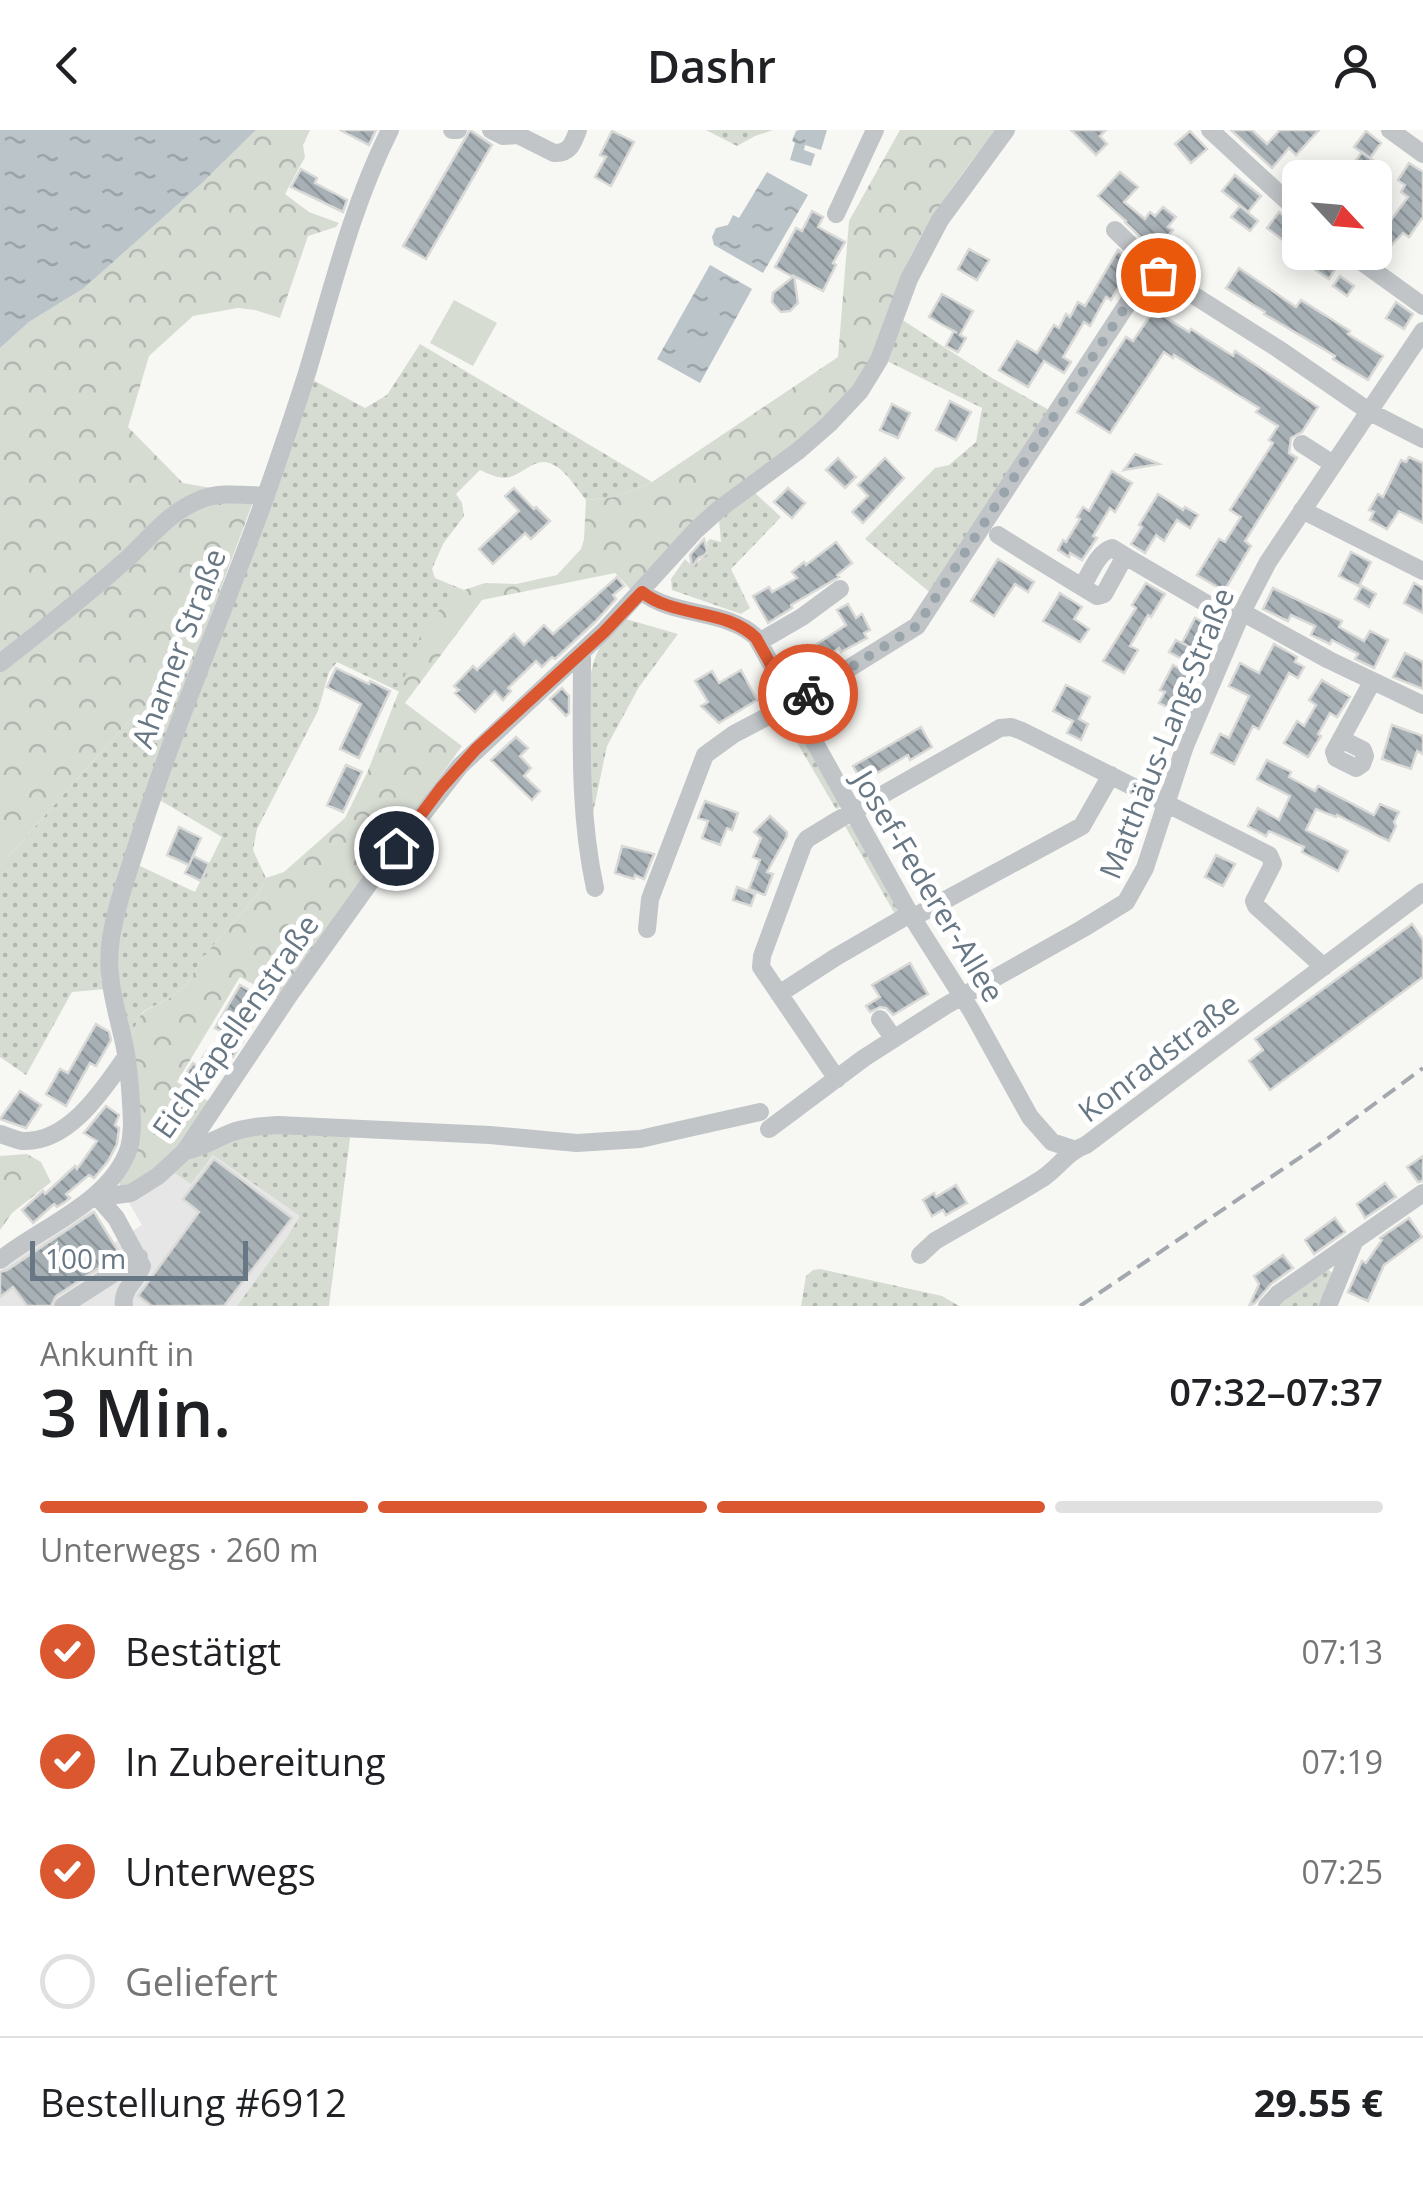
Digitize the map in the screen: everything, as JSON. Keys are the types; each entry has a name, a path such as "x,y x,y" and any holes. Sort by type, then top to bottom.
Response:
{"street":[{"name":"Ahamer Straße","path":"98,1193 123,1161 132,1136 126,1057 108,974 117,910 157,781 266,496 350,224 390,130"},
{"path":"492,130 503,136 518,135 560,154 568,150 578,130"},
{"path":"836,214 875,130"},
{"name":"Eichkapellenstraße","path":"0,1260 98,1193 130,1192 158,1176 185,1151 290,994 441,788 476,749 582,653 696,530 798,451 860,390 879,360 908,279 940,220 1006,130"},
{"path":"1210,130 1282,196"},
{"path":"1390,130 1423,154"},
{"path":"1115,230 1146,260 1154,274 1168,278 1278,348 1370,412 1423,439"},
{"path":"1373,270 1423,306"},
{"path":"647,929 650,899 705,755 917,626 1054,412 1139,286 1154,274"},
{"name":"Matthäus-Lang-Straße","path":"768,1129 894,1040 1126,902 1144,868 1202,702 1268,562 1423,331"},
{"path":"1302,444 1333,464"},
{"path":"0,663 182,510 212,496 266,496"},
{"path":"1302,510 1423,571"},
{"path":"998,535 1082,587 1101,554 1112,548 1240,617 1423,705"},
{"path":"642,592 661,604 740,626 759,642 802,617 840,588"},
{"name":"Josef-Federer-Allee","path":"759,642 852,813 1030,1117 1052,1142 1073,1149"},
{"path":"582,653 580,743 595,888"},
{"path":"1341,739 1372,682"},
{"path":"837,1078 761,967 803,845 1000,728 1022,731 1269,855 1273,864 1254,901 1256,906 1324,967"},
{"path":"779,994 836,957 1082,826 1111,774"},
{"name":"Konradstraße","path":"920,1254 934,1240 1046,1176 1073,1149 1086,1146 1423,892"},
{"path":"880,1019 894,1040"},
{"path":"0,1134 22,1141 45,1138 73,1122 96,1099 126,1057"},
{"path":"185,1151 245,1128 278,1125 577,1143 656,1136 760,1112"},
{"path":"98,1193 142,1266 126,1290 124,1306"},
{"path":"1267,1306 1278,1294 1423,1194"},
{"path":"1328,1306 1354,1242"},
{"path":"63,1306 139,1258"}],"shaded area":[{"path":"222,1139 331,1207 259,1306 0,1306 0,1271 18,1257 92,1210 114,1243 142,1225 128,1201"}],"green space":[{"path":"256,130 310,130 303,145 305,157 285,194 309,212 339,223 308,236 280,318 238,308 193,316 149,356 128,427 183,483 257,491 191,669 136,713 0,866 0,348 29,322 84,288"},
{"path":"706,130 773,130 737,146"},
{"path":"900,130 996,130 920,239 862,376 840,403 633,592 615,573 482,600 405,703 462,746 280,999 240,977 177,1082 213,1104 180,1150 136,1183 120,1187 119,1180 131,1162 131,1038 139,1017 187,984 203,957 259,893 266,878 284,872 345,818 430,620 464,590 485,583 516,584 557,575 581,549 586,500 615,497 652,482 838,357 849,221"},
{"path":"454,300 497,323 473,366 430,343"},
{"path":"901,319 1060,416 938,599 865,539 935,468 949,465 976,442 982,408 885,360"},
{"path":"420,344 652,482 615,497 586,500 563,472 542,462 506,478 480,470 456,494 464,516 443,544 432,569 435,578 464,590 423,635 400,692 337,662 329,672 318,711 257,829 253,850 266,878 259,893 203,957 187,984 144,1011 131,1038 120,994 117,942 138,865 195,892 222,837 158,799 313,380 365,408 387,395"},
{"path":"754,492 781,517 731,569 750,608 741,614 672,590 671,579 685,559 696,563 708,553 710,539 721,542 719,519"},
{"path":"626,619 678,634 639,687 607,746 589,832 589,685 600,647"},
{"path":"191,669 102,955 101,979 105,989 72,992 26,1075 0,1057 0,866 136,713"},
{"path":"790,717 842,803 839,808 836,809 785,722"},
{"path":"845,826 855,827 903,910 896,916"},
{"path":"351,1130 329,1306 237,1306 300,1216 213,1155 191,1184 172,1171 197,1153 249,1131"},
{"path":"27,1154 41,1162 51,1182 12,1213 0,1230 0,1156"},
{"path":"820,1269 942,1296 959,1306 801,1306 806,1276"},
{"path":"1329,1270 1334,1275 1322,1306 1277,1306 1323,1272"}],"water":[{"path":"0,130 256,130 84,288 29,322 0,348"},
{"path":"799,130 827,130 821,150 805,145 804,150 815,154 811,166 790,160 795,143 792,141"},
{"path":"767,172 808,195 763,273 714,245 712,237 716,228 728,225 733,215 739,218"},
{"path":"710,265 752,289 700,383 657,359"}],"building":[{"path":"340,130 376,130 369,145"},
{"path":"470,130 492,145 426,259 403,246"},
{"path":"1071,130 1106,130 1100,136 1107,144 1096,155"},
{"path":"1231,130 1252,130 1267,144 1280,130 1319,130 1296,155 1289,148 1272,168"},
{"path":"612,131 634,142 611,186 595,177 606,157 600,155"},
{"path":"1190,131 1207,149 1191,163 1175,144"},
{"path":"1366,131 1381,143 1370,158 1354,147"},
{"path":"1362,152 1372,160 1356,160"},
{"path":"1409,163 1423,172 1423,217 1409,237 1403,233 1392,245 1392,219 1408,197 1401,192 1405,185 1398,180"},
{"path":"301,169 317,178 315,183 347,200 343,212 291,187"},
{"path":"1120,172 1138,187 1124,202 1145,219 1150,212 1155,216 1163,207 1176,217 1168,227 1173,230 1158,247 1152,248 1098,196"},
{"path":"1235,175 1261,196 1248,212 1222,191"},
{"path":"1240,206 1258,221 1250,231 1231,217"},
{"path":"812,211 823,217 818,227 845,242 823,291 794,276 798,303 790,311 781,312 772,302 773,293 793,277 775,267 796,228 802,231"},
{"path":"1279,212 1282,214 1282,239 1267,228"},
{"path":"969,249 989,260 977,280 958,269"},
{"path":"1118,250 1129,261 1121,270 1127,273 1111,300 1106,297 1090,326 1084,322 1063,357 1071,362 1064,373 1044,361 1028,387 999,370 1017,341 1037,353 1054,325 1059,328 1078,302 1085,306"},
{"path":"1239,268 1296,307 1301,300 1383,356 1368,380 1226,288"},
{"path":"1316,270 1335,270 1329,279"},
{"path":"1340,276 1354,286 1347,296 1333,286"},
{"path":"942,294 973,311 960,335 966,338 958,352 946,346 954,331 929,317"},
{"path":"1396,302 1413,314 1404,329 1386,318"},
{"path":"1154,310 1233,356 1235,351 1318,407 1302,432 1291,438 1289,453 1297,458 1245,541 1251,546 1224,591 1197,575 1219,539 1225,542 1241,517 1230,510 1273,443 1269,440 1278,426 1256,412 1259,408 1164,352 1110,433 1077,412 1126,337 1133,341"},
{"path":"950,401 971,412 956,440 936,430"},
{"path":"892,404 910,413 898,438 880,430"},
{"path":"1135,454 1159,464 1124,470"},
{"path":"1409,457 1423,463 1423,523 1399,511 1387,529 1370,520 1374,512 1369,510 1378,494 1383,497 1401,460 1406,462"},
{"path":"838,458 856,477 845,488 826,470"},
{"path":"885,458 904,478 863,523 852,512 868,496 858,485"},
{"path":"1112,471 1132,483 1115,512 1110,508 1082,560 1070,553 1069,557 1058,550 1063,540 1066,542 1080,519 1077,517 1083,507 1089,511"},
{"path":"514,488 550,521 531,539 525,533 493,564 479,549 519,511 505,496"},
{"path":"788,488 805,503 792,518 774,502"},
{"path":"1158,494 1198,515 1190,528 1177,520 1164,541 1156,535 1145,553 1131,544"},
{"path":"704,539 707,551 692,568 690,555"},
{"path":"836,542 852,563 839,577 768,623 753,596 769,587 772,592 797,578 792,572"},
{"path":"1351,552 1371,562 1359,586 1339,576"},
{"path":"998,559 1034,582 1028,592 1015,584 994,616 971,601"},
{"path":"617,577 624,586 595,622 555,659 552,657 542,667 536,661 508,688 511,691 503,700 495,691 475,712 455,693 459,690 454,686 473,666 477,670 514,634 524,645 544,625 553,634"},
{"path":"1146,583 1165,594 1130,646 1138,650 1124,673 1103,661 1136,608 1132,605"},
{"path":"1414,583 1423,588 1423,613 1404,603"},
{"path":"1362,586 1376,594 1369,607 1355,599"},
{"path":"1273,588 1342,621 1339,627 1364,641 1370,631 1388,640 1374,668 1355,659 1358,654 1332,640 1330,644 1311,635 1315,626 1291,615 1288,621 1263,609"},
{"path":"1060,593 1082,607 1074,619 1089,629 1080,642 1043,621"},
{"path":"848,604 856,618 862,614 870,630 864,633 867,638 841,652 839,648 799,675 786,652 796,646 799,650 807,645 809,649 846,625 837,610"},
{"path":"1195,618 1213,627 1200,652 1182,643"},
{"path":"1176,640 1190,647 1184,660 1169,652"},
{"path":"1274,644 1297,657 1295,662 1304,667 1298,678 1289,673 1259,729 1253,726 1234,764 1211,753 1220,734 1229,738 1249,696 1229,686 1240,663 1259,673"},
{"path":"1405,653 1423,662 1423,689 1393,677"},
{"path":"1173,665 1194,676 1175,711 1159,703 1165,692 1160,690"},
{"path":"336,668 390,691 359,758 340,749 361,704 327,687"},
{"path":"741,670 757,700 719,723 701,706 708,702 695,681 712,671 719,683"},
{"path":"1322,680 1350,697 1337,717 1330,713 1308,757 1284,743 1297,721 1304,726 1316,705 1309,700"},
{"path":"1066,685 1090,697 1079,719 1088,724 1081,740 1067,733 1073,721 1053,711"},
{"path":"562,688 569,696 566,716 550,699"},
{"path":"1392,725 1423,736 1423,754 1417,751 1411,769 1382,759"},
{"path":"921,727 932,747 910,760 908,755 862,782 853,766"},
{"path":"516,737 528,748 520,756 531,768 524,776 540,791 532,800 491,760"},
{"path":"1267,760 1315,791 1318,786 1374,815 1380,804 1399,812 1389,841 1316,809 1306,830 1348,851 1338,871 1302,852 1304,847 1269,831 1266,836 1248,826 1258,808 1279,820 1290,796 1257,779"},
{"path":"346,765 362,772 343,812 327,805"},
{"path":"705,801 738,813 732,830 727,828 720,845 702,838 708,821 698,818"},
{"path":"770,816 787,836 767,872 773,874 765,895 749,889 760,860 753,857 761,838 754,832"},
{"path":"179,827 201,838 193,856 209,864 201,881 185,873 189,865 167,855"},
{"path":"622,846 654,854 644,879 615,873"},
{"path":"1216,855 1235,864 1223,886 1205,877"},
{"path":"737,887 755,894 751,906 733,900"},
{"path":"1412,924 1423,940 1423,977 1270,1090 1249,1061 1263,1050 1255,1039"},
{"path":"910,963 928,994 893,1015 880,1007 870,1012 866,1006 880,997 872,985"},
{"path":"240,985 268,1001 233,1057 228,1054 203,1093 182,1080 193,1063 197,1066 207,1051 212,1054 224,1033 215,1028"},
{"path":"96,1024 109,1032 111,1040 96,1066 90,1063 66,1106 46,1094 60,1069 68,1073"},
{"path":"20,1091 41,1105 26,1128 0,1119"},
{"path":"106,1106 119,1115 115,1125 119,1128 117,1144 108,1161 94,1178 89,1175 66,1194 70,1198 57,1207 54,1204 33,1223 22,1210 75,1166 77,1169 97,1141 84,1133"},
{"path":"1423,1156 1423,1181 1418,1182 1407,1167"},
{"path":"214,1159 292,1218 224,1306 151,1306 138,1296 199,1212 183,1199"},
{"path":"1385,1183 1396,1197 1365,1218 1357,1204"},
{"path":"956,1185 967,1203 946,1215 943,1210 932,1216 923,1200"},
{"path":"94,1212 120,1254 56,1296 51,1306 27,1306 13,1287 0,1297 0,1272"},
{"path":"1335,1218 1345,1232 1314,1254 1305,1240"},
{"path":"1409,1218 1422,1237 1384,1265 1368,1301 1348,1292 1362,1261 1366,1263 1380,1238"},
{"path":"1283,1255 1293,1268 1249,1306 1259,1284 1254,1276"}],"railway":[{"path":"1080,1306 1323,1142 1423,1068"}],"way so far":[{"path":"808,694 917,626 1139,286 1150,274 1158,275"}],"route":[{"path":"396,848 476,749 642,592 661,604 748,630 793,704 808,694"}]}
